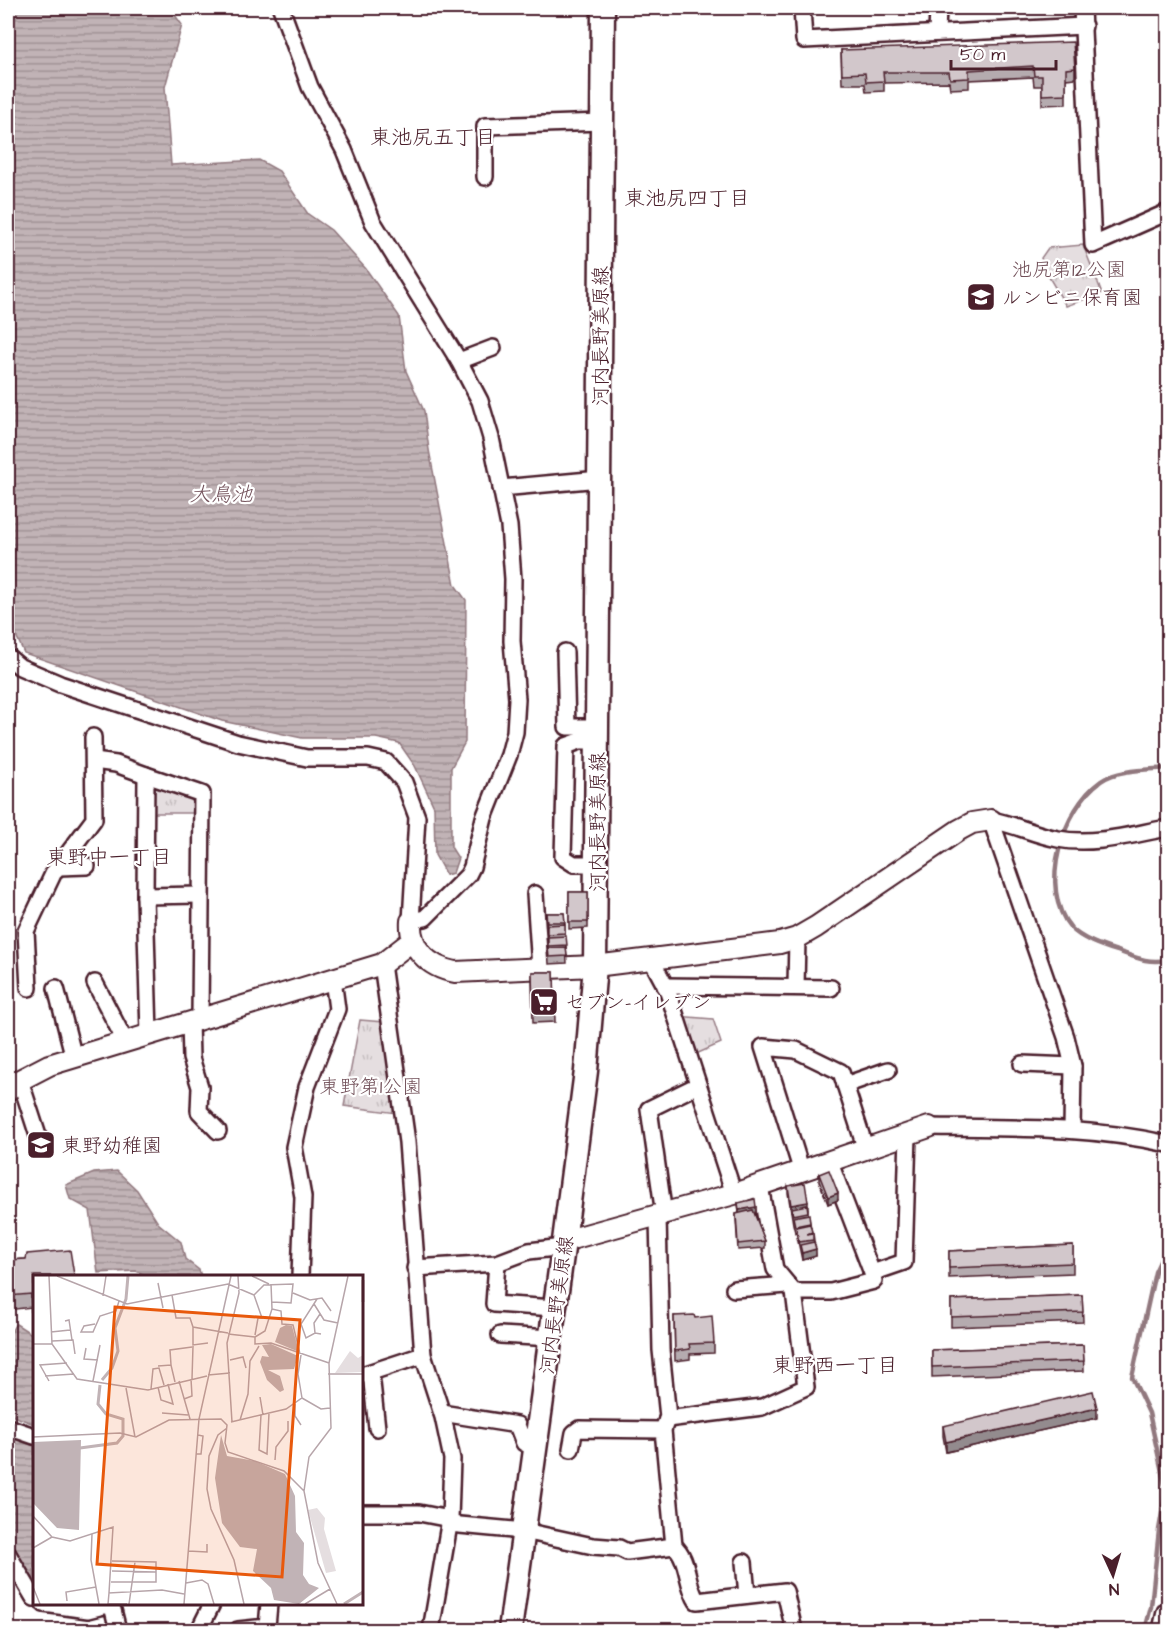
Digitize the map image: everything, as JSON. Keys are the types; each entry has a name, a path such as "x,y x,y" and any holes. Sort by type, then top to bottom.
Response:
{"main road":[{"name":"河内長野美原線","path":"510,1630 564,1244 586,1071 595,966 603,8"}],"street":[{"path":"40,1142 14,1085 74,1058 125,1041 382,964 412,930 468,875 484,818 509,755 515,732 517,699 512,642 513,579 509,526 480,401 459,361 373,222 344,150 310,87 281,8"},
{"path":"802,8 804,40 1084,26"},
{"path":"938,8 938,33"},
{"path":"1082,8 1093,245 1168,212"},
{"path":"485,177 485,126 602,122"},
{"path":"459,361 493,348"},
{"path":"501,488 600,480"},
{"path":"565,652 567,727 598,734"},
{"path":"8,657 20,667 60,684 238,743 308,758 368,758 386,762 398,772 404,782 417,817 412,930 415,948 443,970 478,972 595,966 760,946 797,938 972,823 991,820 1015,824 1057,839 1087,842 1168,828"},
{"path":"597,864 574,864 563,857 566,746 598,734"},
{"path":"29,988 26,931 59,867 94,819 93,737"},
{"path":"94,761 116,764 202,794 195,1019 191,1058 207,1093 199,1111 218,1131"},
{"path":"146,775 145,896 149,1034"},
{"path":"991,820 1066,1037 1073,1066 1072,1130"},
{"path":"59,867 87,866"},
{"path":"145,896 200,894"},
{"path":"535,894 540,968"},
{"path":"796,987 797,938"},
{"path":"651,959 665,986 734,1194"},
{"path":"382,964 407,1142 423,1355 442,1413 452,1459 449,1522 431,1630"},
{"path":"300,1275 303,1197 294,1147 307,1087 337,1009 333,979"},
{"path":"95,983 125,1041"},
{"path":"665,986 831,988"},
{"path":"56,988 74,1058"},
{"path":"802,1172 763,1047 796,1050 841,1072 866,1150"},
{"path":"1022,1064 1073,1066"},
{"path":"845,1085 888,1070"},
{"path":"698,1085 649,1109 661,1216 661,1350 674,1546 680,1551 692,1593 697,1601 785,1591 794,1630"},
{"path":"416,1268 497,1263 529,1251 564,1244 760,1186 928,1127 1121,1133 1168,1144"},
{"path":"830,1163 872,1273 904,1262 908,1135"},
{"path":"571,1449 574,1433 579,1429 665,1425 762,1407 806,1388 791,1288 775,1269 760,1186"},
{"path":"497,1263 494,1304 555,1308"},
{"path":"734,1289 791,1288 831,1293 874,1281"},
{"path":"500,1335 551,1338"},
{"path":"377,1428 366,1374 423,1355"},
{"path":"442,1413 516,1425 524,1443 536,1448"},
{"path":"8,1427 33,1436"},
{"path":"363,1513 418,1513 449,1522 524,1531 593,1546 619,1548 627,1552 674,1546"},
{"path":"8,1554 33,1596"},
{"path":"744,1562 747,1595"},
{"path":"51,1605 88,1610 108,1605 113,1610 118,1630"},
{"path":"199,1630 212,1605"},
{"path":"238,1630 267,1627 269,1605"},
{"path":"1161,1630 1165,1612 1168,1611"}],"green space":[{"name":"池尻第12公園","path":"1083,245 1102,293 1066,306 1047,274 1041,258 1048,248"},
{"path":"156,786 192,799 193,813 150,813 151,790"},
{"path":"676,1016 713,1019 721,1043 696,1054"},
{"name":"東野第1公園","path":"360,1020 384,1022 397,1113 344,1106"}],"water":[{"name":"大鳥池","path":"8,8 170,8 182,25 165,87 171,165 259,160 279,171 308,214 331,230 366,269 399,316 406,371 424,411 429,450 455,585 466,600 465,742 451,768 451,847 458,858 453,873 446,875 435,855 434,807 415,766 399,743 376,738 302,738 222,721 24,653 8,618"},
{"path":"117,1171 137,1190 158,1223 181,1242 185,1259 199,1270 201,1275 145,1275 136,1271 98,1273 90,1210 70,1199 66,1185 94,1173"},
{"path":"16,1324 33,1333 33,1424 8,1414 6,1380 8,1342"},
{"path":"8,1436 33,1446 33,1581 11,1545 8,1525"}],"building":[{"path":"1073,42 1075,68 1066,69 1066,94 1042,95 1042,76 1034,76 1033,66 969,70 969,78 950,79 949,72 883,72 884,81 866,82 865,73 842,74 841,50"},
{"path":"569,892 588,892 588,922 569,922"},
{"path":"546,913 564,913 565,922 547,922"},
{"path":"565,924 565,933 547,934 547,925"},
{"path":"566,936 567,945 548,946 548,937"},
{"path":"566,947 567,956 549,957 548,948"},
{"name":"セブン-イレブン","path":"532,972 554,972 555,1012 533,1013"},
{"path":"829,1170 838,1193 828,1197 819,1174"},
{"path":"805,1183 808,1202 791,1205 788,1186"},
{"path":"755,1199 756,1207 739,1210 738,1203"},
{"path":"807,1205 808,1212 793,1215 792,1208"},
{"path":"753,1210 765,1241 738,1244 736,1214"},
{"path":"809,1214 810,1223 795,1226 793,1217"},
{"path":"810,1224 812,1232 807,1234 813,1233 813,1240 799,1242 796,1227"},
{"path":"814,1242 816,1249 802,1253 800,1245"},
{"path":"1073,1245 1073,1263 949,1268 949,1251"},
{"path":"70,1250 74,1275 33,1275 33,1304 31,1294 8,1296 8,1260 26,1259 27,1254"},
{"path":"1082,1295 1083,1312 951,1317 951,1300"},
{"path":"694,1315 695,1318 712,1316 714,1343 689,1344 690,1349 675,1351 674,1316"},
{"path":"1083,1345 1084,1361 932,1367 932,1350"},
{"path":"1093,1391 1097,1408 946,1442 943,1426"}],"waterway":[{"path":"1168,768 1116,774 1101,781 1087,793 1066,829 1059,850 1056,871 1056,892 1061,911 1071,928 1081,936 1094,943 1138,958 1149,961 1168,960"},
{"path":"1145,1630 1151,1607 1159,1530 1166,1490 1149,1413 1132,1377 1155,1272 1168,1244"}],"place":[{"name":"ルンビニ保育園","path":"981,297"},
{"name":"セブン-イレブン","path":"544,1002"},
{"name":"東野幼稚園","path":"41,1145"}],"district":[{"name":"東池尻五丁目","path":"433,137"},
{"name":"東池尻四丁目","path":"687,198"},
{"name":"東野中一丁目","path":"109,857"},
{"name":"東野西一丁目","path":"835,1365"}]}
